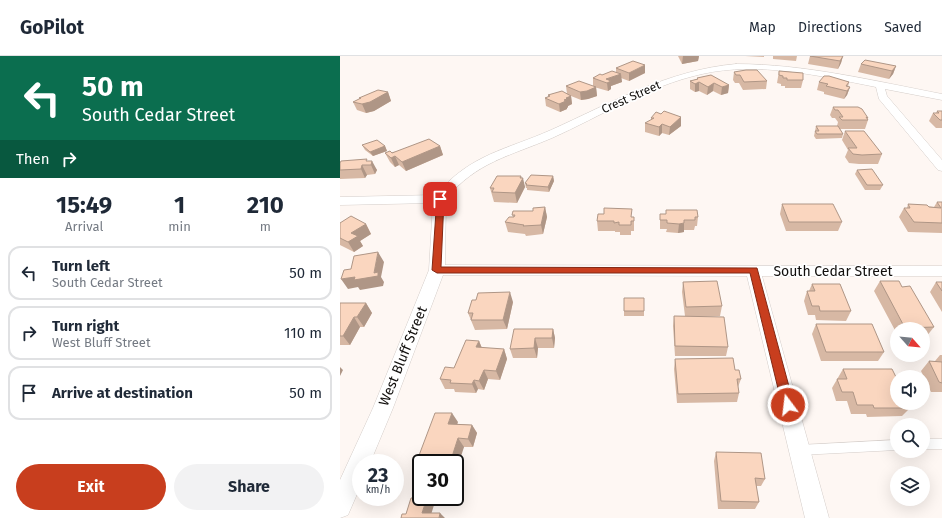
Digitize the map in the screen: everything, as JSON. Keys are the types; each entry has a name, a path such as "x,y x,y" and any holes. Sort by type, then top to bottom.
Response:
{"street":[{"name":"Crest Street","path":"440,199 454,182 466,171 480,163 543,138 634,95 692,74 738,67 776,68 942,97"},
{"path":"880,85 882,98 942,167"},
{"path":"340,201 440,199"},
{"name":"West Bluff Street","path":"340,507 383,408 437,270 440,199"},
{"name":"South Cedar Street","path":"437,270 942,271"},
{"path":"753,270 817,518"}],"lane":[{"path":"930,444 942,444"},
{"path":"799,450 890,445"}],"building":[{"path":"810,56 843,56 840,61"},
{"path":"865,60 896,66 892,71 861,64"},
{"path":"633,61 645,65 629,73 616,68"},
{"path":"757,70 767,81 744,82 740,75 736,75 734,72"},
{"path":"612,71 621,74 606,79 611,81 607,83 593,78 600,74 602,75"},
{"path":"779,71 803,73 803,80 787,80 787,78 783,78 783,76 779,75"},
{"path":"711,75 729,85 722,87 714,83 708,87 699,82 695,84 690,81 698,79 697,78"},
{"path":"824,76 849,82 846,86 850,87 847,91 826,86 828,84 819,82"},
{"path":"579,81 596,87 580,92 566,86"},
{"path":"378,90 388,92 370,102 362,104 353,102 361,98 359,98"},
{"path":"562,91 571,96 564,100 566,101 559,104 545,98 550,96 548,95"},
{"path":"833,107 858,107 862,109 868,120 842,120 839,117 843,117 838,110 835,110"},
{"path":"664,111 681,117 670,127 662,124 659,127 645,123 654,118 651,118 656,112 661,114"},
{"path":"937,111 942,111 942,120 940,120 933,113 939,113"},
{"path":"816,126 838,126 843,134 817,134 815,131 819,131"},
{"path":"845,131 864,131 882,154 853,154 848,148 857,148"},
{"path":"429,139 440,146 402,162 395,156 391,158 385,153 390,151 392,153"},
{"path":"377,140 385,146 370,152 362,145"},
{"path":"367,159 366,161 372,161 371,165 362,165 361,169 340,170 341,161"},
{"path":"872,169 883,185 867,185 857,170"},
{"path":"531,175 553,176 548,187 526,185 527,184 525,183"},
{"path":"497,176 521,176 520,178 523,178 515,193 492,192 494,188 490,188"},
{"path":"937,202 942,202 942,223 914,222 904,208 910,208 908,204 927,205 929,207 941,208"},
{"path":"782,204 833,204 842,222 789,222"},
{"path":"545,207 541,225 523,226 524,225 505,222 509,217 514,217 515,215 512,215 513,211 533,211 533,208"},
{"path":"604,208 632,209 631,217 634,217 634,221 631,221 631,225 619,225 619,222 614,223 614,221 597,221 598,214 604,214"},
{"path":"666,210 697,210 698,217 695,217 695,220 684,220 684,223 679,224 667,223 667,220 660,220 660,214 666,214"},
{"path":"351,216 366,224 351,233 358,236 348,242 340,238 340,223"},
{"path":"378,252 374,273 378,272 378,276 354,280 355,277 341,279 344,270 351,269 354,256"},
{"path":"717,281 722,306 686,307 683,282"},
{"path":"880,281 899,281 902,287 910,286 934,327 930,327 930,322 902,322"},
{"path":"936,282 942,282 942,291"},
{"path":"812,284 840,284 851,311 820,311 819,306 812,306 807,291 815,291"},
{"path":"510,292 503,320 471,320 473,313 468,313 472,300 476,300 478,293"},
{"path":"624,298 644,298 644,311 624,311"},
{"path":"340,303 366,303 357,317 354,317 343,336 340,336"},
{"path":"674,316 724,317 728,347 675,346"},
{"path":"816,324 872,324 884,352 826,352"},
{"path":"514,329 553,329 552,338 535,338 534,348 510,349"},
{"path":"466,340 479,341 476,347 504,349 496,371 484,370 479,381 474,380 472,384 450,383 451,380 440,379 445,367 454,368"},
{"path":"733,358 735,370 739,370 741,379 737,379 739,393 678,394 675,359"},
{"path":"930,361 942,362 942,383 939,382"},
{"path":"843,369 892,369 890,370 890,408 874,408 873,405 857,405 853,392 842,392 837,379 847,379"},
{"path":"435,413 452,413 448,424 472,425 468,439 458,438 453,454 420,454"},
{"path":"716,452 761,453 765,479 755,478 759,502 721,501"},
{"path":"411,498 412,506 424,506 422,513 440,513 439,518 401,518 402,514 406,514"}],"route":[{"path":"440,199 437,270 753,270 788,405"}]}
